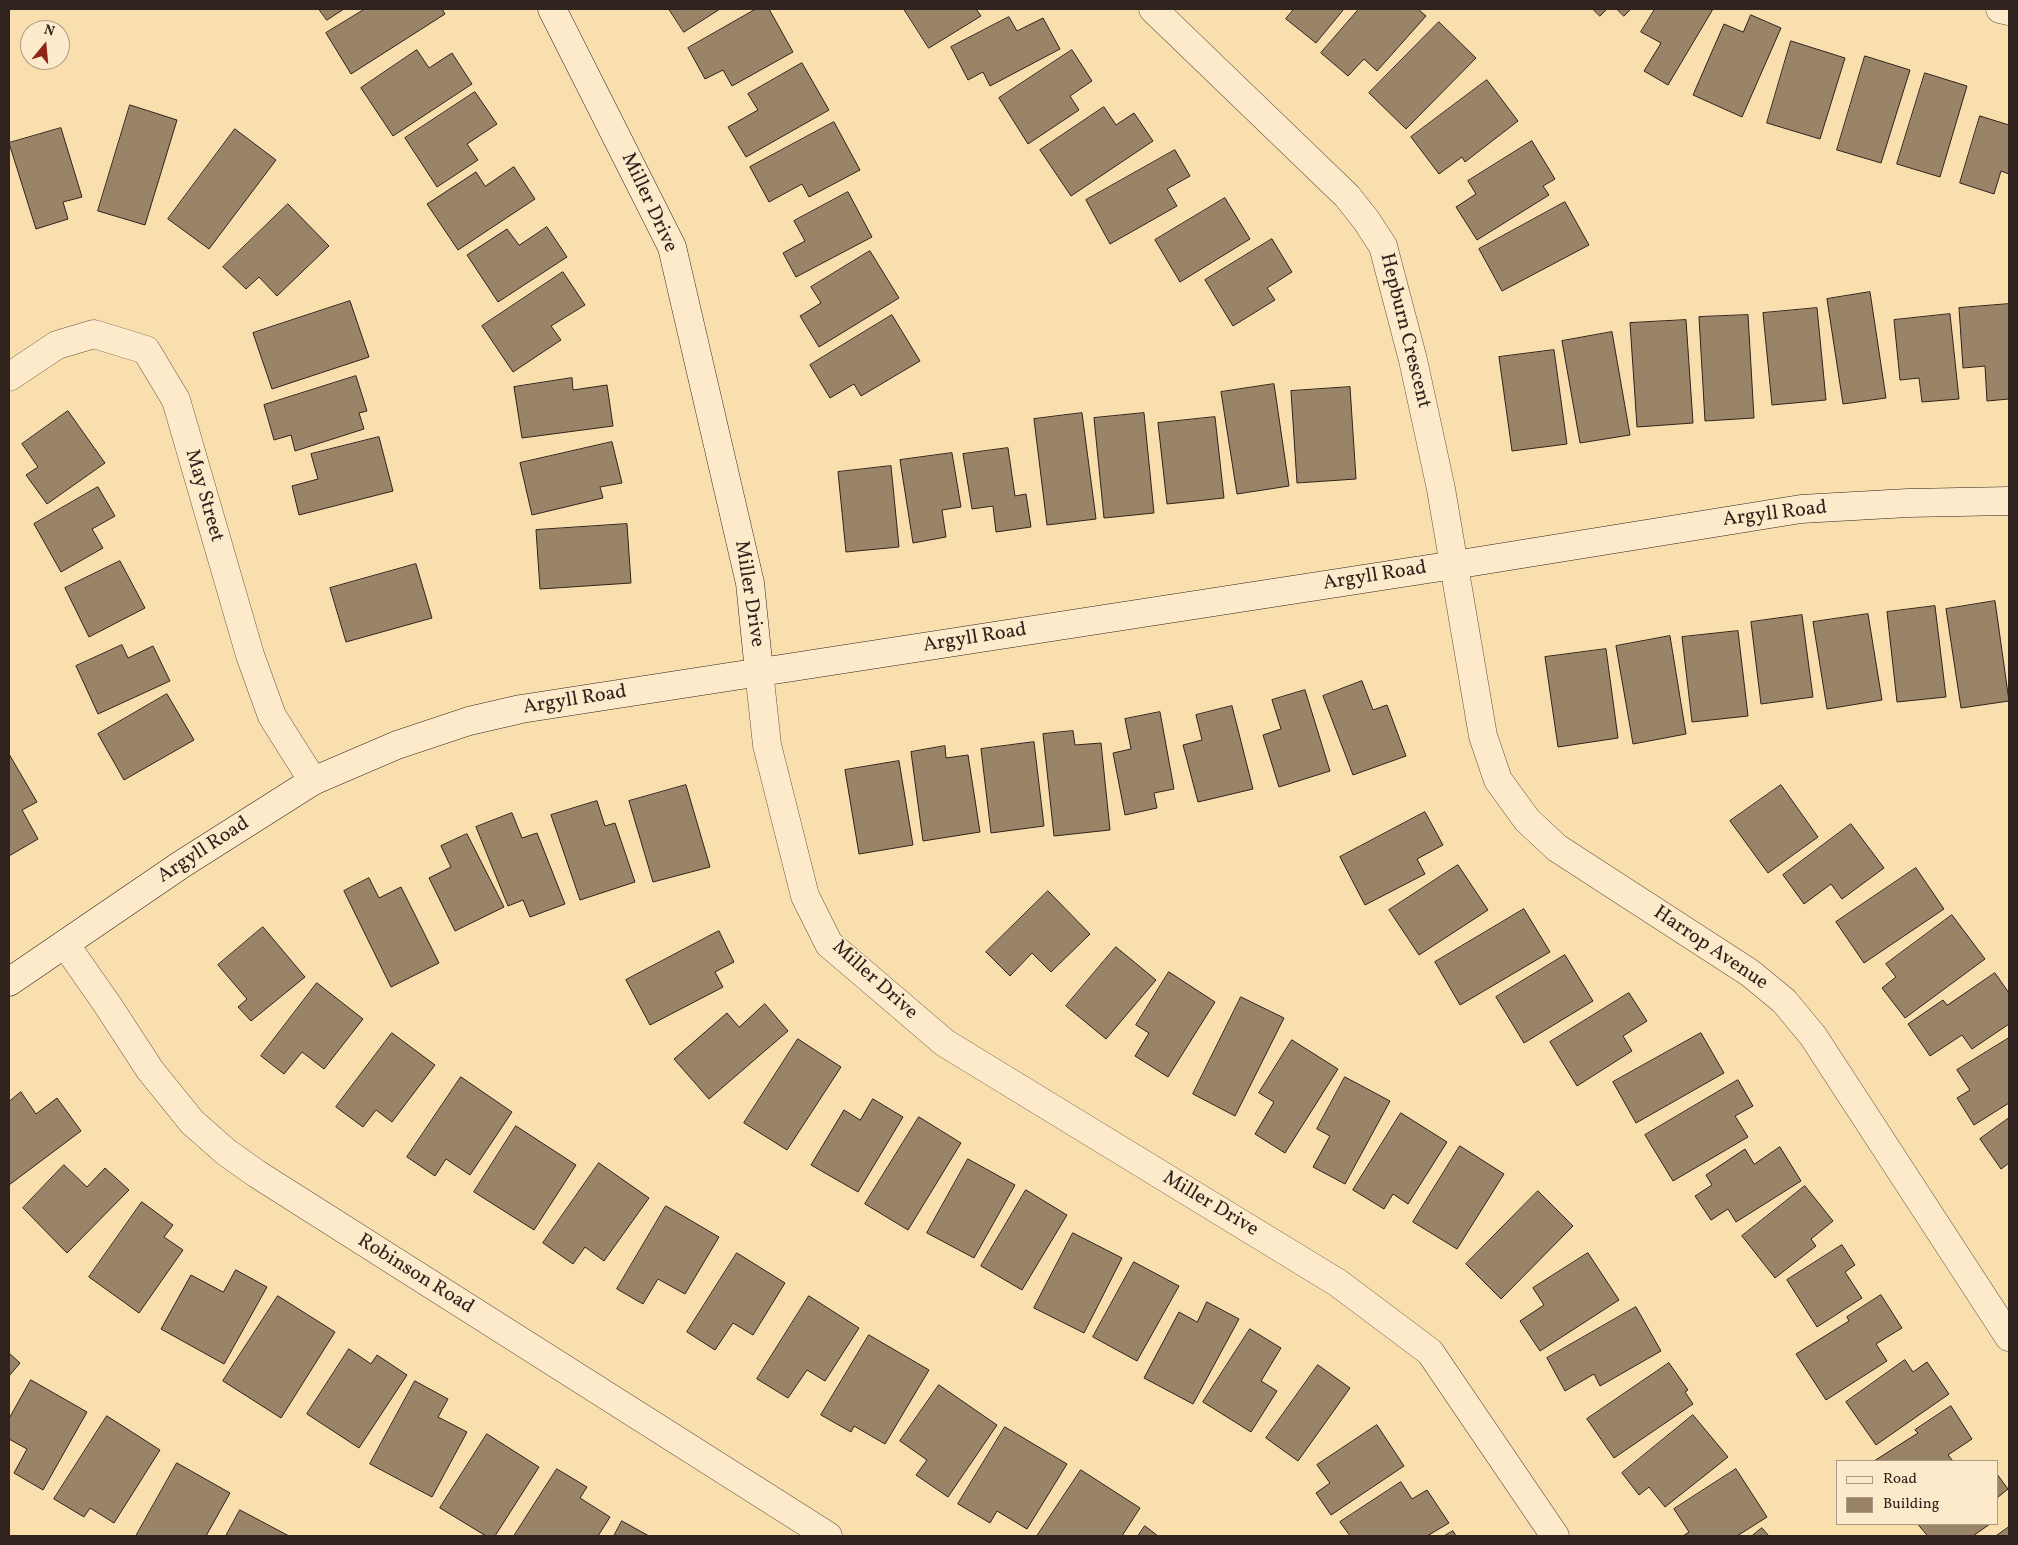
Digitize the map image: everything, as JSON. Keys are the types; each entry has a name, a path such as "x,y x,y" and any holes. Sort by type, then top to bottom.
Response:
{"street":[{"name":"Miller Drive","path":"552,9 672,247 750,583 767,745 804,896 829,944 944,1043 1338,1283 1430,1352 1554,1536"},
{"name":"Hepburn Crescent","path":"1152,9 1347,196 1383,246 1413,360 1441,489 1454,565"},
{"path":"2000,9 2009,11"},
{"name":"May Street","path":"9,377 57,345 94,334 146,350 176,400 250,655 272,716 313,782"},
{"name":"Argyll Road","path":"9,982 182,864 313,782 397,744 469,721 521,709 1454,565 1801,509 1908,503 2009,501"},
{"name":"Harrop Avenue","path":"1454,565 1483,736 1498,780 1527,820 1557,848 1750,972 1784,1001 1813,1036 2009,1337"},
{"name":"Robinson Road","path":"64,944 107,1004 150,1070 192,1122 226,1152 257,1174 828,1536"}],"building":[{"path":"319,9 344,9 327,20"},
{"path":"365,9 442,9 445,14 351,74 326,33"},
{"path":"669,9 720,9 684,32"},
{"path":"756,9 769,9 793,52 732,86 723,70 705,79 688,48"},
{"path":"904,9 976,9 981,16 929,48"},
{"path":"1294,9 1344,9 1316,43 1286,19"},
{"path":"1359,9 1418,9 1426,16 1377,71 1364,59 1348,76 1321,53"},
{"path":"1593,9 1607,9 1600,16"},
{"path":"1617,9 1631,9 1624,16"},
{"path":"1655,9 1713,9 1668,85 1644,71 1661,43 1641,32"},
{"path":"1751,15 1781,28 1742,117 1693,95 1724,24 1743,32"},
{"path":"1009,17 1017,31 1043,18 1060,49 990,86 983,72 968,80 951,47"},
{"path":"1439,22 1476,58 1406,129 1369,93"},
{"path":"1791,41 1845,58 1820,139 1767,123"},
{"path":"417,50 429,68 452,53 472,84 393,136 361,88"},
{"path":"1072,50 1092,81 1070,96 1079,110 1028,144 999,98"},
{"path":"1865,56 1910,70 1881,163 1837,150"},
{"path":"802,63 829,110 746,157 728,127 758,110 748,94"},
{"path":"1925,73 1967,86 1940,177 1897,164"},
{"path":"1487,80 1518,121 1465,162 1462,157 1439,174 1411,137"},
{"path":"475,92 497,124 467,144 478,160 437,187 405,138"},
{"path":"130,105 177,120 145,225 98,211"},
{"path":"1104,107 1116,125 1134,113 1153,141 1071,196 1040,150"},
{"path":"1980,116 2009,125 2009,174 2001,171 1994,194 1960,183"},
{"path":"834,122 860,170 809,197 802,184 769,202 750,167"},
{"path":"61,128 82,197 63,202 68,219 36,229 9,143"},
{"path":"235,129 276,160 209,249 168,219"},
{"path":"1532,141 1555,179 1543,186 1549,195 1477,240 1456,207 1476,194 1468,181"},
{"path":"1175,150 1190,176 1167,189 1177,206 1110,244 1086,200"},
{"path":"514,167 535,199 458,250 427,204 476,172 485,186"},
{"path":"848,192 872,237 796,277 783,253 805,241 794,221"},
{"path":"1225,198 1250,239 1180,282 1155,240"},
{"path":"1565,202 1589,245 1502,291 1479,249"},
{"path":"288,204 329,246 277,296 259,277 246,289 223,267"},
{"path":"547,227 567,257 498,302 467,255 507,229 519,245"},
{"path":"1272,239 1292,272 1267,288 1275,300 1233,326 1205,280"},
{"path":"870,251 899,298 819,347 800,316 821,303 811,287"},
{"path":"563,272 585,305 551,326 561,340 513,372 482,326"},
{"path":"1870,292 1886,398 1843,404 1827,299"},
{"path":"350,301 369,357 272,389 253,333"},
{"path":"2009,304 2009,399 1987,401 1985,366 1963,368 1959,308"},
{"path":"1817,308 1826,400 1772,405 1763,313"},
{"path":"1950,314 1959,399 1922,402 1919,378 1900,380 1894,320"},
{"path":"892,315 920,361 861,396 854,384 830,398 810,365"},
{"path":"1748,315 1754,418 1705,421 1699,317"},
{"path":"1686,320 1693,423 1637,427 1630,323"},
{"path":"1612,332 1630,435 1580,443 1562,341"},
{"path":"1554,350 1567,444 1512,451 1499,357"},
{"path":"356,376 367,411 359,413 364,429 295,451 291,435 274,440 264,405"},
{"path":"572,378 573,390 607,385 613,426 522,438 514,387"},
{"path":"1274,384 1289,486 1237,494 1221,392"},
{"path":"1350,387 1356,479 1297,483 1291,391"},
{"path":"68,411 105,463 47,504 26,475 38,467 22,444"},
{"path":"1082,413 1096,519 1047,525 1034,419"},
{"path":"1144,413 1154,513 1104,518 1094,418"},
{"path":"1215,417 1224,498 1167,504 1158,423"},
{"path":"379,437 393,491 299,515 292,486 318,479 311,454"},
{"path":"612,442 622,483 600,487 603,498 532,515 520,463"},
{"path":"1008,448 1015,496 1026,494 1031,527 996,532 993,506 972,509 963,454"},
{"path":"952,453 961,507 942,510 946,537 913,543 900,460"},
{"path":"891,466 899,547 846,552 838,472"},
{"path":"98,487 115,516 92,529 103,548 61,572 34,524"},
{"path":"627,524 631,583 540,589 536,530"},
{"path":"120,561 145,608 89,637 65,588"},
{"path":"416,564 432,618 346,642 330,588"},
{"path":"1995,601 2009,701 1961,708 1946,609"},
{"path":"1935,606 1946,697 1897,702 1887,612"},
{"path":"1868,614 1882,700 1827,709 1813,622"},
{"path":"1802,615 1813,697 1761,704 1751,622"},
{"path":"1738,631 1748,716 1692,722 1682,637"},
{"path":"1670,636 1686,734 1633,744 1616,646"},
{"path":"122,645 128,658 153,646 170,681 98,714 76,666"},
{"path":"1606,649 1618,738 1558,747 1545,657"},
{"path":"1362,681 1373,710 1387,705 1406,756 1353,775 1323,696"},
{"path":"1305,690 1330,771 1279,787 1263,735 1281,729 1272,700"},
{"path":"167,694 194,740 124,780 98,734"},
{"path":"1232,706 1253,789 1198,802 1183,745 1202,740 1196,715"},
{"path":"1160,712 1174,789 1154,793 1157,808 1125,815 1113,753 1131,749 1125,719"},
{"path":"1073,731 1075,745 1101,743 1110,830 1054,836 1043,734"},
{"path":"1034,742 1044,826 991,833 981,749"},
{"path":"945,746 946,758 968,755 980,832 923,841 911,752"},
{"path":"9,754 37,802 22,810 38,839 9,856"},
{"path":"899,761 913,845 859,854 845,770"},
{"path":"686,785 710,867 653,882 629,801"},
{"path":"1781,785 1818,837 1768,873 1730,821"},
{"path":"597,801 605,826 615,823 635,882 580,900 551,815"},
{"path":"1425,812 1443,845 1417,859 1425,874 1365,905 1340,857"},
{"path":"512,813 522,838 537,833 565,904 530,917 523,900 508,906 476,827"},
{"path":"1851,824 1884,868 1842,899 1831,884 1804,904 1783,875"},
{"path":"467,834 504,907 455,931 429,878 451,867 441,846"},
{"path":"1458,865 1488,910 1419,955 1389,910"},
{"path":"1916,868 1944,909 1864,963 1836,922"},
{"path":"369,878 379,898 401,887 439,963 391,987 344,891"},
{"path":"1048,891 1090,934 1051,972 1032,953 1010,976 986,952"},
{"path":"1524,909 1550,952 1460,1005 1435,962"},
{"path":"1952,915 1985,959 1905,1018 1882,988 1896,977 1886,964"},
{"path":"263,927 305,977 251,1021 238,1007 247,999 218,965"},
{"path":"719,931 734,962 715,972 723,987 650,1025 626,980"},
{"path":"1116,947 1156,980 1106,1039 1066,1006"},
{"path":"1565,955 1593,1001 1524,1043 1496,997"},
{"path":"1169,972 1215,1002 1168,1077 1135,1056 1149,1033 1136,1025"},
{"path":"1995,973 2009,993 2009,1024 1972,1049 1962,1035 1930,1056 1908,1024 1943,1000 1947,1005"},
{"path":"317,983 363,1019 324,1069 302,1052 284,1074 261,1056"},
{"path":"1629,993 1647,1021 1623,1036 1632,1051 1577,1086 1550,1042"},
{"path":"1241,997 1284,1018 1235,1116 1193,1094"},
{"path":"765,1004 788,1031 709,1099 674,1059 727,1013 739,1027"},
{"path":"392,1033 435,1065 392,1122 376,1110 363,1127 336,1107"},
{"path":"1701,1033 1724,1073 1636,1123 1613,1082"},
{"path":"2009,1038 2009,1103 1974,1125 1957,1098 1970,1090 1957,1070"},
{"path":"798,1039 841,1067 787,1150 744,1123"},
{"path":"1292,1040 1338,1069 1285,1153 1255,1134 1274,1102 1259,1093"},
{"path":"461,1077 512,1112 470,1175 446,1159 435,1176 407,1157"},
{"path":"1345,1077 1390,1101 1345,1184 1313,1167 1330,1136 1317,1129"},
{"path":"1738,1080 1753,1106 1735,1116 1748,1137 1673,1181 1645,1135"},
{"path":"21,1092 36,1114 57,1098 81,1131 9,1185 9,1102"},
{"path":"873,1099 903,1117 858,1192 811,1165 844,1110 860,1120"},
{"path":"1401,1113 1447,1142 1408,1204 1393,1194 1384,1209 1353,1190"},
{"path":"919,1117 961,1143 908,1230 865,1204"},
{"path":"2009,1118 2009,1163 2001,1169 1980,1139"},
{"path":"516,1126 576,1165 534,1230 474,1192"},
{"path":"1460,1146 1504,1174 1457,1249 1413,1222"},
{"path":"1780,1147 1801,1181 1736,1222 1728,1209 1711,1220 1695,1196 1712,1185 1706,1175 1745,1149 1754,1164"},
{"path":"968,1159 1015,1185 974,1258 927,1233"},
{"path":"599,1163 649,1198 604,1261 585,1247 573,1264 543,1243"},
{"path":"64,1165 87,1187 105,1168 129,1190 67,1253 23,1208"},
{"path":"1805,1186 1833,1221 1811,1239 1816,1246 1775,1278 1742,1236"},
{"path":"1026,1190 1067,1215 1022,1290 981,1266"},
{"path":"1538,1191 1573,1226 1501,1299 1466,1264"},
{"path":"142,1202 173,1225 164,1237 183,1250 139,1313 89,1277"},
{"path":"666,1206 719,1237 685,1294 658,1279 643,1304 617,1289"},
{"path":"1073,1233 1122,1258 1084,1333 1034,1308"},
{"path":"1842,1245 1855,1265 1845,1272 1862,1298 1817,1327 1787,1280"},
{"path":"737,1253 785,1283 753,1335 733,1323 715,1350 687,1332"},
{"path":"1588,1253 1619,1300 1540,1351 1520,1321 1544,1305 1533,1288"},
{"path":"1134,1262 1179,1286 1137,1361 1093,1337"},
{"path":"236,1270 267,1287 224,1364 161,1329 191,1275 223,1292"},
{"path":"1881,1295 1902,1328 1876,1344 1887,1361 1826,1400 1796,1354 1849,1321 1847,1317"},
{"path":"278,1296 335,1332 281,1418 223,1381"},
{"path":"809,1296 859,1328 825,1381 807,1370 788,1398 757,1379"},
{"path":"1207,1302 1239,1319 1193,1404 1144,1378 1179,1312 1197,1322"},
{"path":"1636,1307 1661,1351 1600,1386 1594,1374 1565,1391 1547,1358"},
{"path":"1250,1329 1281,1348 1261,1381 1277,1391 1251,1432 1203,1402"},
{"path":"869,1335 929,1370 885,1444 854,1426 851,1432 821,1415"},
{"path":"349,1349 371,1364 377,1355 407,1375 359,1448 307,1414"},
{"path":"9,1353 20,1363 9,1376"},
{"path":"1905,1360 1913,1372 1927,1362 1949,1394 1876,1445 1846,1402"},
{"path":"1669,1363 1688,1390 1685,1392 1693,1404 1614,1458 1587,1419"},
{"path":"1318,1365 1350,1388 1298,1461 1266,1438"},
{"path":"31,1380 87,1412 43,1490 14,1473 27,1449 9,1439 9,1419"},
{"path":"415,1381 448,1399 438,1417 467,1432 432,1497 370,1464"},
{"path":"939,1385 997,1425 948,1497 916,1475 927,1460 900,1441"},
{"path":"1951,1406 1972,1439 1948,1455 1952,1460 1876,1460 1918,1433 1915,1430"},
{"path":"1693,1415 1728,1457 1665,1507 1649,1487 1639,1495 1622,1473"},
{"path":"107,1416 160,1450 114,1523 90,1508 84,1517 54,1499"},
{"path":"1377,1425 1404,1466 1331,1515 1316,1493 1330,1483 1317,1465"},
{"path":"1005,1427 1067,1464 1027,1529 997,1511 990,1523 958,1504"},
{"path":"487,1434 539,1467 495,1536 486,1536 440,1508"},
{"path":"177,1463 230,1493 206,1536 136,1536"},
{"path":"557,1469 587,1487 580,1498 610,1517 598,1536 514,1536"},
{"path":"1736,1469 1767,1517 1737,1536 1683,1536 1689,1532 1674,1509"},
{"path":"1081,1470 1140,1508 1122,1536 1037,1536"},
{"path":"1998,1475 2008,1489 1998,1497"},
{"path":"1401,1482 1412,1499 1427,1490 1449,1523 1427,1536 1350,1536 1340,1522"},
{"path":"240,1510 289,1536 226,1536"},
{"path":"622,1521 649,1536 614,1536"},
{"path":"1919,1525 1989,1525 1973,1536 1928,1536"},
{"path":"1145,1526 1158,1536 1138,1536"},
{"path":"2009,1527 2009,1536 1996,1536"},
{"path":"1762,1528 1769,1536 1752,1536"},
{"path":"1453,1531 1456,1536 1444,1536"}]}
